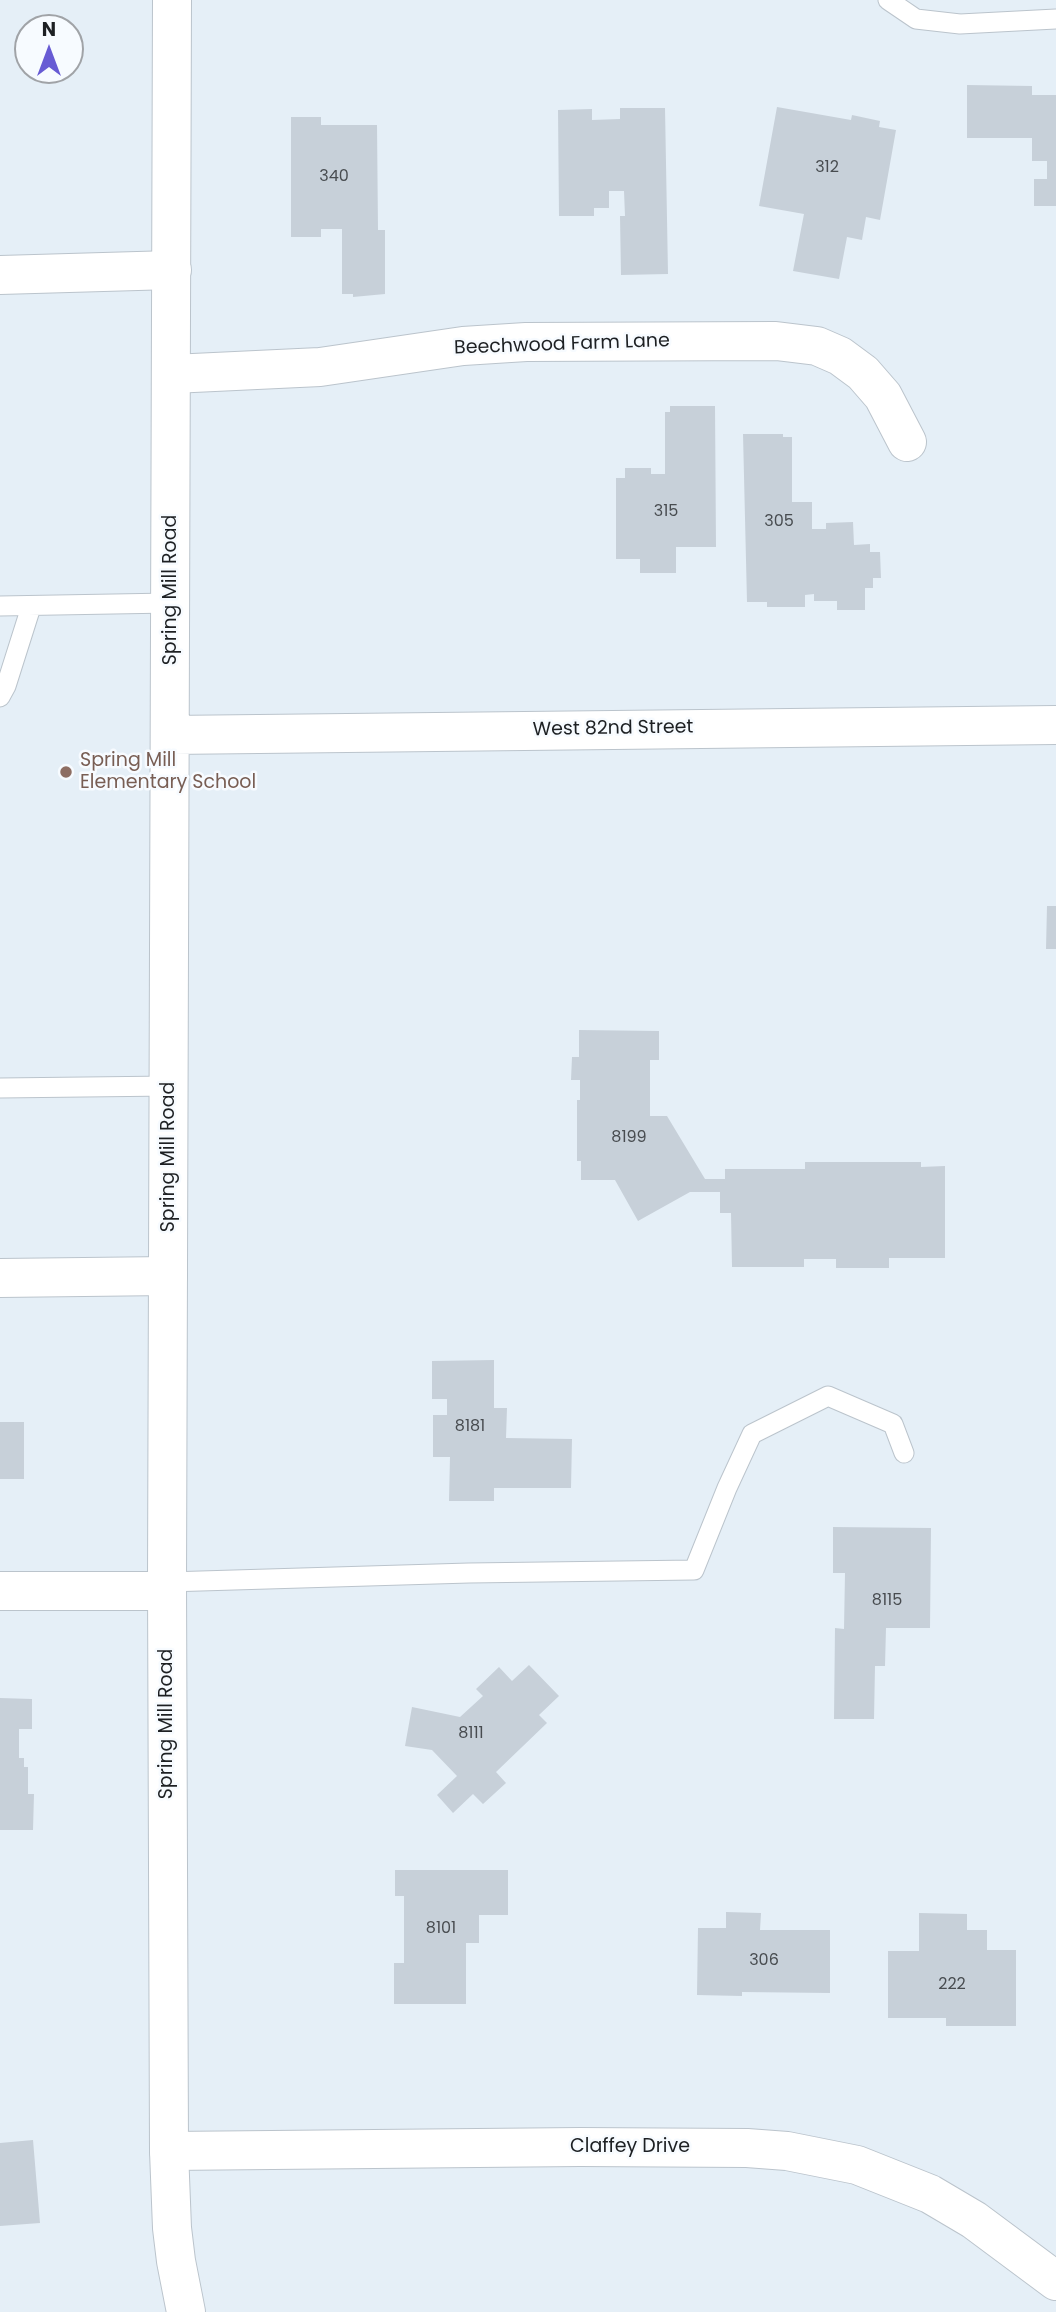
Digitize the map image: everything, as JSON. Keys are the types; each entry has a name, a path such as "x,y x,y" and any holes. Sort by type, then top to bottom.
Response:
{"street":[{"name":"Spring Mill Road","path":"172,0 167,1587 169,2151 174,2250 186,2312"},
{"path":"0,275 172,270"},
{"name":"Beechwood Farm Lane","path":"172,374 320,367 463,346 526,342 776,341 817,346 840,356 863,373 883,396 907,442"},
{"name":"West 82nd Street","path":"170,734 1056,726"},
{"path":"0,1278 168,1276"},
{"path":"0,1591 167,1587"},
{"name":"Claffey Drive","path":"169,2151 580,2147 747,2148 787,2151 857,2165 930,2194 974,2220 1056,2281"}],"lane":[{"path":"888,0 916,19 960,24 1056,19"},
{"path":"0,606 170,603"},
{"path":"0,697 31,607"},
{"path":"0,1088 170,1086"},
{"path":"167,1587 469,1573 694,1570 752,1434 828,1396 892,1424 904,1453"}],"building":[{"path":"967,85 1032,86 1032,95 1056,95 1056,206 1034,206 1034,179 1047,179 1047,161 1032,161 1032,138 967,138"},
{"path":"777,107 851,120 852,115 880,121 879,127 896,130 880,220 866,217 862,240 847,237 839,279 793,271 804,214 759,206"},
{"path":"620,108 665,108 668,274 621,275 620,216 625,216 624,191 609,191 609,208 594,208 594,216 559,216 558,110 592,109 592,120 620,119"},
{"path":"291,117 321,117 321,125 377,125 378,230 385,230 385,294 353,297 353,294 342,294 342,229 321,229 321,237 291,237"},
{"path":"670,406 715,406 716,547 676,547 676,573 640,573 640,559 616,559 616,478 625,478 625,468 651,468 651,474 665,474 665,412 670,412"},
{"path":"743,434 783,434 783,437 792,437 792,502 812,502 812,529 826,529 826,523 853,522 854,545 870,544 870,552 880,552 881,578 873,578 873,588 865,588 865,610 837,610 837,601 814,601 814,594 805,595 805,607 767,607 767,602 747,602"},
{"path":"1047,906 1056,906 1056,949 1046,949"},
{"path":"579,1030 659,1031 659,1060 650,1060 650,1116 667,1116 705,1179 725,1179 725,1169 805,1169 805,1162 921,1162 921,1167 945,1166 945,1258 889,1258 889,1268 836,1268 836,1259 804,1259 804,1267 732,1267 731,1213 720,1213 720,1192 690,1192 638,1221 615,1180 581,1180 581,1161 577,1161 577,1100 580,1100 580,1080 571,1080 572,1057 579,1057"},
{"path":"494,1360 494,1408 507,1408 506,1438 572,1439 571,1488 494,1488 494,1501 449,1501 450,1457 433,1457 433,1415 447,1415 447,1399 432,1399 432,1361"},
{"path":"0,1422 24,1422 24,1479 0,1479"},
{"path":"833,1527 931,1528 930,1628 886,1628 885,1666 875,1666 874,1719 834,1719 835,1628 844,1629 845,1573 833,1573"},
{"path":"529,1665 559,1696 539,1715 547,1723 496,1772 506,1783 483,1804 473,1794 453,1813 437,1795 457,1776 432,1750 405,1746 412,1707 460,1717 483,1696 476,1689 499,1667 512,1681"},
{"path":"0,1698 32,1699 32,1729 19,1729 19,1758 24,1758 24,1767 28,1767 28,1794 34,1794 33,1830 0,1830"},
{"path":"395,1870 508,1870 508,1915 479,1915 479,1943 466,1943 466,2004 394,2004 394,1963 404,1963 404,1896 395,1896"},
{"path":"726,1912 761,1913 760,1930 830,1930 830,1993 742,1992 742,1996 697,1995 698,1928 726,1928"},
{"path":"919,1913 967,1914 967,1930 987,1930 987,1950 1016,1950 1016,2026 946,2026 946,2018 888,2018 888,1951 919,1951"},
{"path":"33,2140 40,2223 0,2226 0,2143"}],"place":[{"name":"Spring Mill Elementary School","path":"66,772"}]}
